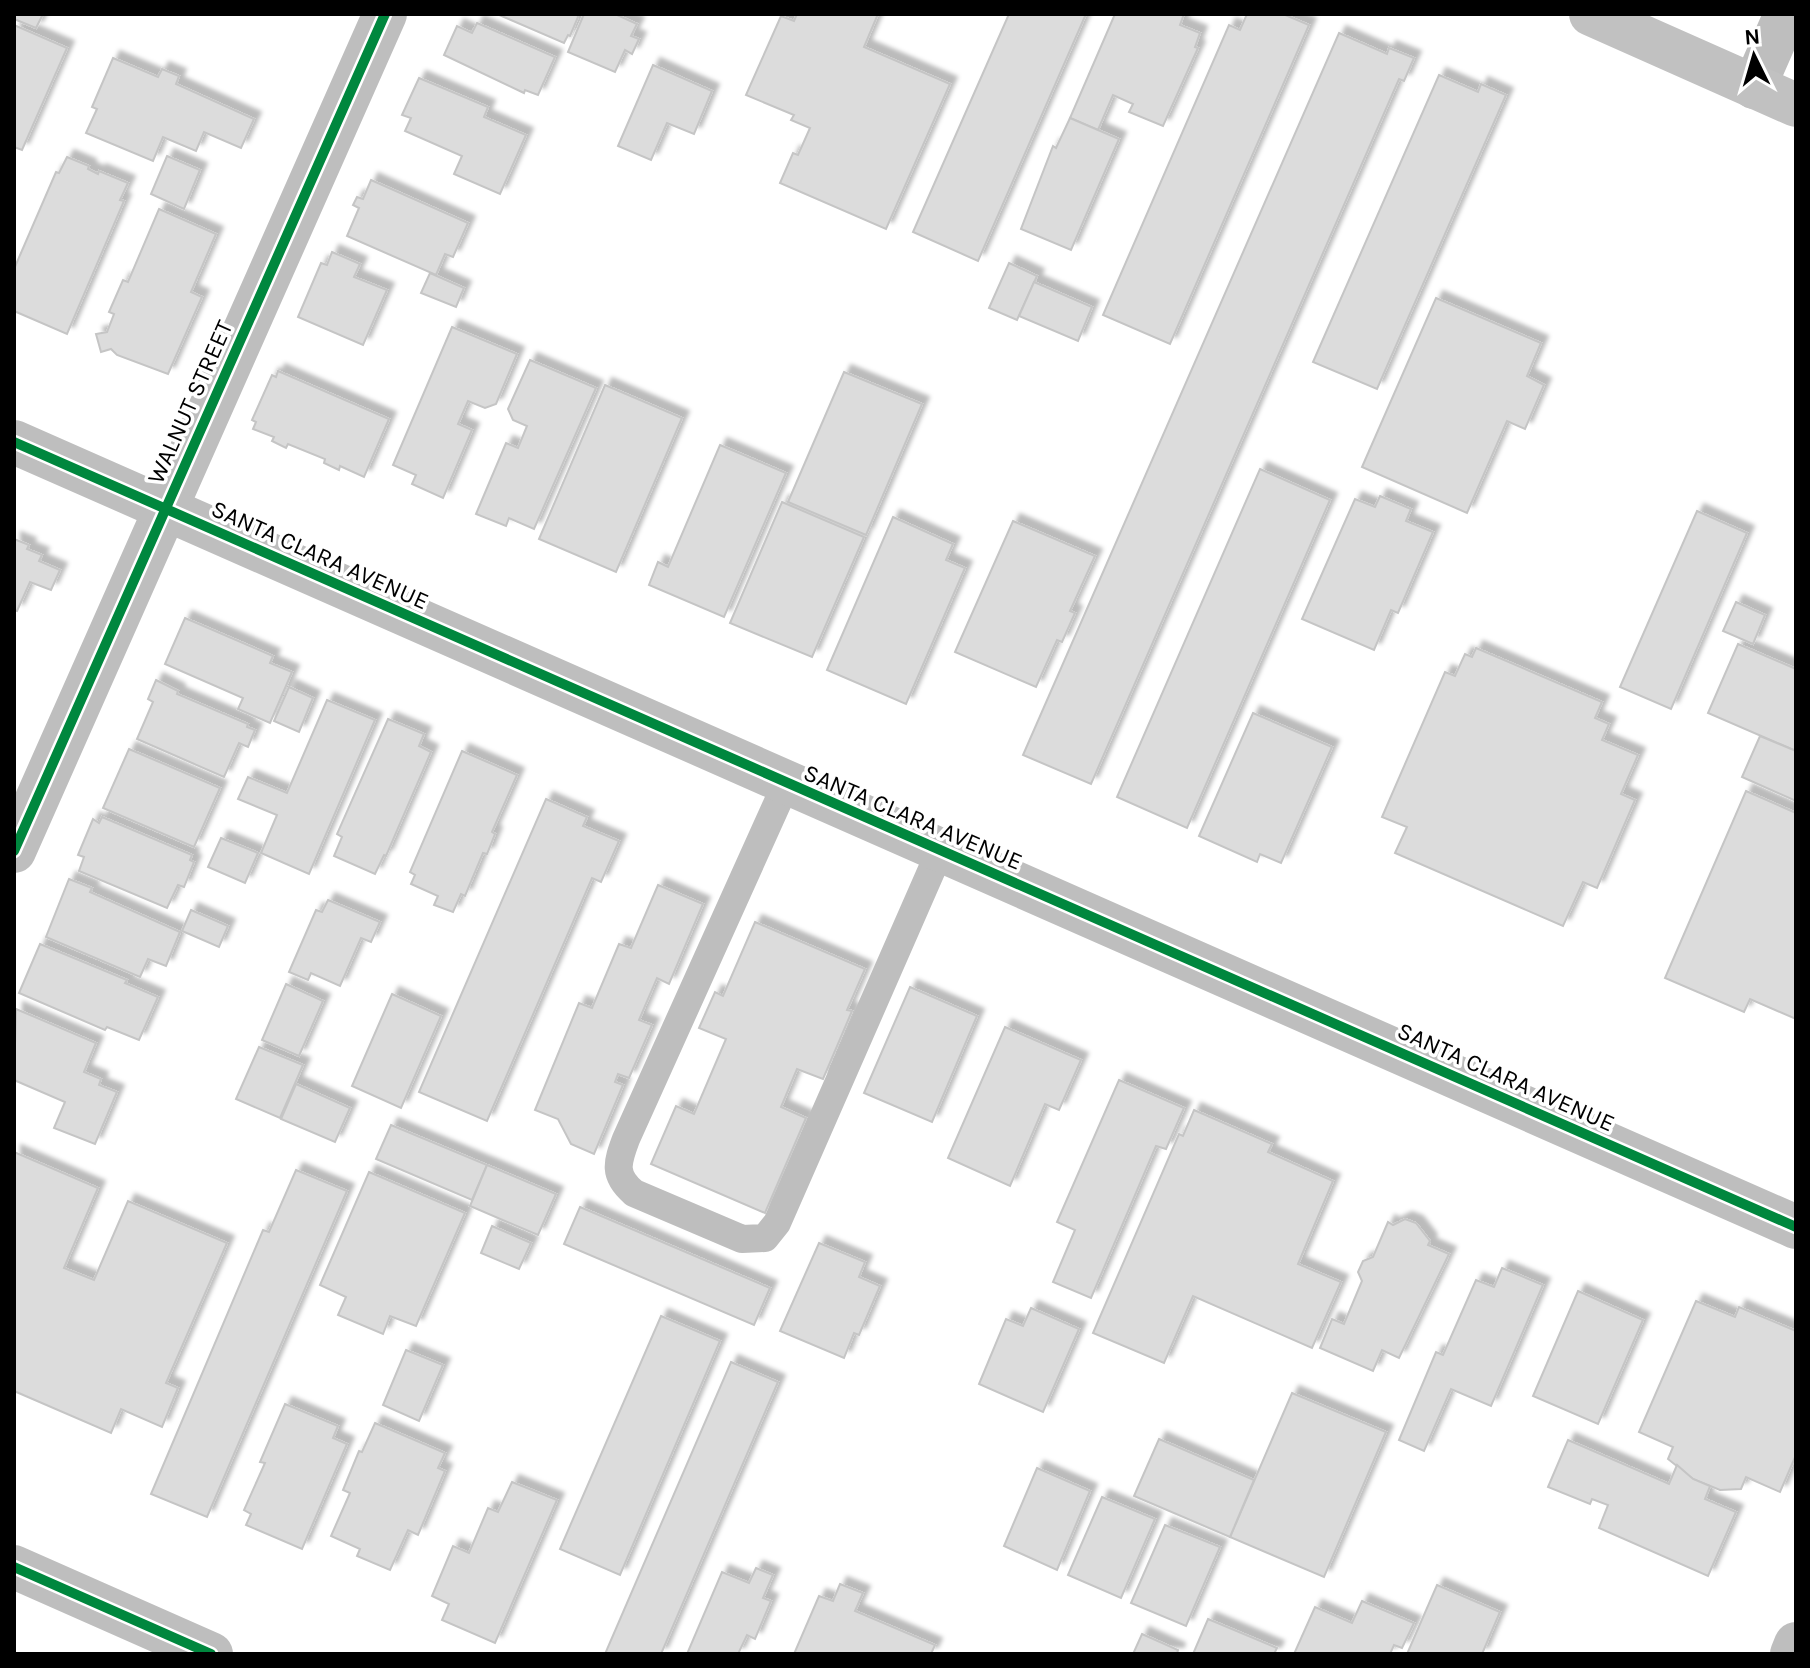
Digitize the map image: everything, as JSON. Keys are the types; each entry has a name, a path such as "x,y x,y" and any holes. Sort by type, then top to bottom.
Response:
{"main road":[{"path":"1591,14 1796,105"}],"street":[{"name":"WALNUT STREET","path":"14,851 385,14"},
{"path":"1754,87 1786,14"},
{"name":"SANTA CLARA AVENUE","path":"14,442 1796,1227"},
{"path":"14,1567 211,1654"},
{"path":"1792,1654 1796,1644"}],"lane":[{"path":"786,784 620,1154 618,1168 622,1183 647,1199 742,1239 765,1238 771,1231 940,851"}],"building":[{"path":"14,14 43,14 36,28 14,19"},
{"path":"497,14 577,14 578,17 564,43"},
{"path":"584,14 615,14 637,24 631,36 639,39 632,54 625,50 615,72 568,52"},
{"path":"797,14 878,14 864,47 950,84 886,229 780,183 793,153 798,155 810,128 791,120 794,115 746,95 781,16 794,21"},
{"path":"1009,14 1086,14 978,261 913,232"},
{"path":"1115,14 1184,14 1180,25 1200,33 1195,47 1198,48 1163,126 1129,112 1133,104 1113,95 1098,130 1070,118"},
{"path":"1247,14 1283,14 1309,25 1170,344 1103,315 1229,25 1240,30"},
{"path":"477,23 555,57 538,95 525,90 524,93 444,55 457,26 472,33"},
{"path":"14,25 67,48 22,150 14,147"},
{"path":"1339,33 1387,54 1389,48 1414,58 1404,81 1399,79 1091,784 1023,755"},
{"path":"113,58 158,77 162,69 179,76 176,84 254,119 241,148 204,132 196,151 163,137 153,161 86,133 97,109 92,107"},
{"path":"653,65 712,91 694,134 667,123 651,160 618,146"},
{"path":"1439,75 1478,92 1481,84 1506,95 1377,389 1313,362"},
{"path":"419,78 488,107 484,117 526,135 500,194 454,174 462,156 405,131 411,118 402,115"},
{"path":"1070,118 1119,139 1071,250 1021,229 1053,146 1056,148"},
{"path":"167,156 200,170 184,209 151,194"},
{"path":"67,157 89,166 88,169 98,174 99,171 128,183 120,200 124,201 67,334 14,311 14,269 56,172 59,173"},
{"path":"371,180 468,223 453,257 445,254 436,275 347,236 359,208 353,205 357,197 363,199"},
{"path":"159,209 216,234 191,292 202,297 168,374 117,355 111,349 101,352 96,334 107,332 114,314 109,312 123,280 128,282"},
{"path":"332,252 360,264 354,277 387,290 363,345 298,317 321,263 327,265"},
{"path":"1009,263 1037,276 1017,320 989,308"},
{"path":"430,273 464,288 456,307 421,293"},
{"path":"1034,282 1092,307 1078,341 1019,316"},
{"path":"1436,298 1541,343 1527,376 1544,385 1525,429 1507,421 1467,513 1362,467"},
{"path":"452,327 517,354 496,404 485,408 468,401 458,424 472,430 443,498 412,484 416,475 393,465"},
{"path":"530,360 596,388 534,529 509,518 506,526 476,514 506,443 518,448 527,426 513,420 508,409"},
{"path":"278,371 389,419 364,477 340,466 339,470 324,463 325,459 288,444 286,448 272,441 274,437 253,429 256,422 252,420 272,375 276,377"},
{"path":"844,372 922,404 866,535 788,502"},
{"path":"605,385 682,418 616,572 539,539"},
{"path":"720,445 786,473 724,617 649,585 658,562 668,567"},
{"path":"1260,469 1330,500 1187,828 1117,797"},
{"path":"1380,496 1411,509 1406,521 1433,532 1398,613 1391,610 1374,650 1302,619 1355,499 1375,507"},
{"path":"782,502 864,537 812,657 730,623"},
{"path":"1697,511 1747,533 1671,709 1620,687"},
{"path":"893,517 953,544 946,560 965,568 906,704 827,670"},
{"path":"1013,521 1095,556 1070,611 1075,613 1062,642 1057,640 1036,687 955,652"},
{"path":"14,539 42,555 39,561 60,570 51,590 30,582 17,611 14,610"},
{"path":"1736,602 1765,615 1753,644 1723,631"},
{"path":"185,618 273,656 270,663 292,672 270,723 238,709 243,698 165,664"},
{"path":"1738,644 1796,669 1796,751 1708,713"},
{"path":"1476,648 1602,702 1595,718 1609,724 1602,740 1638,755 1621,794 1635,800 1597,888 1583,882 1563,926 1395,853 1407,827 1382,817 1445,672 1455,676 1465,654 1472,657"},
{"path":"156,680 178,691 177,694 248,724 247,727 255,730 248,747 239,743 224,777 137,739 153,702 148,699"},
{"path":"289,687 313,698 299,732 274,721"},
{"path":"327,700 375,720 309,874 261,853 277,815 238,799 248,777 287,793"},
{"path":"1253,713 1332,747 1281,863 1260,854 1257,862 1199,836"},
{"path":"388,719 424,734 419,746 431,752 386,856 375,874 334,856 342,837 337,834"},
{"path":"1760,736 1796,751 1796,801 1742,777"},
{"path":"129,749 220,788 194,847 103,808"},
{"path":"462,751 517,775 492,832 495,834 487,854 483,853 465,896 461,894 453,912 434,905 438,896 411,884 415,875 410,872"},
{"path":"1746,791 1796,813 1796,1019 1750,999 1744,1012 1665,978"},
{"path":"546,799 587,817 583,826 619,841 601,882 592,878 487,1121 419,1092"},
{"path":"102,817 192,855 190,860 194,862 184,887 178,885 167,908 79,871 84,857 78,855 93,819 99,823"},
{"path":"221,838 258,853 245,883 208,867"},
{"path":"69,879 92,888 90,892 180,932 166,966 148,959 140,977 46,937"},
{"path":"658,885 703,904 669,984 657,978 639,1020 652,1025 629,1078 618,1074 615,1082 623,1085 594,1154 571,1144 558,1119 535,1110 579,1003 592,1008 619,944 631,948"},
{"path":"328,900 380,922 371,942 361,938 340,986 311,973 308,980 289,972 316,910 322,912"},
{"path":"191,910 228,926 219,947 182,931"},
{"path":"755,922 865,969 847,1010 852,1011 823,1079 797,1069 781,1107 806,1118 765,1213 651,1164 676,1106 694,1114 726,1039 699,1028 715,992 723,996"},
{"path":"40,944 127,980 125,983 158,997 139,1040 107,1027 105,1030 19,993"},
{"path":"286,984 323,1001 299,1056 262,1040"},
{"path":"910,987 977,1016 932,1122 864,1093"},
{"path":"392,994 441,1016 401,1108 352,1086"},
{"path":"16,1009 96,1043 84,1072 101,1079 99,1085 117,1092 95,1144 54,1128 65,1102 14,1080"},
{"path":"1005,1027 1081,1060 1059,1110 1045,1104 1010,1186 948,1158"},
{"path":"259,1047 303,1065 280,1118 236,1099"},
{"path":"1119,1080 1184,1108 1166,1149 1156,1146 1091,1298 1053,1282 1075,1230 1057,1222"},
{"path":"296,1084 350,1108 335,1142 281,1119"},
{"path":"1194,1110 1272,1144 1268,1152 1333,1181 1298,1264 1341,1282 1312,1348 1193,1296 1164,1363 1093,1333 1179,1134 1183,1136"},
{"path":"391,1125 487,1165 472,1200 376,1159"},
{"path":"14,1152 98,1188 64,1268 94,1280 128,1201 227,1243 166,1383 178,1388 162,1427 121,1409 111,1433 14,1391"},
{"path":"487,1165 556,1194 538,1235 470,1206"},
{"path":"296,1170 347,1191 207,1517 151,1494 263,1230 269,1232"},
{"path":"369,1172 465,1213 416,1326 390,1316 383,1334 338,1315 346,1297 320,1285"},
{"path":"580,1207 770,1288 754,1325 564,1244"},
{"path":"1405,1219 1416,1223 1430,1241 1428,1245 1449,1254 1399,1358 1382,1350 1373,1371 1320,1348 1332,1319 1344,1324 1362,1281 1358,1272 1363,1261 1373,1257 1388,1222 1393,1225"},
{"path":"492,1226 531,1243 519,1269 481,1253"},
{"path":"819,1243 865,1262 859,1277 880,1286 859,1335 854,1333 844,1358 780,1331"},
{"path":"1502,1268 1543,1285 1491,1406 1451,1389 1424,1451 1399,1440 1436,1352 1443,1355 1476,1280 1494,1287"},
{"path":"1578,1291 1643,1320 1598,1424 1533,1396"},
{"path":"1696,1301 1735,1317 1739,1307 1796,1331 1796,1455 1780,1492 1746,1477 1741,1489 1720,1490 1693,1479 1668,1459 1673,1447 1639,1432"},
{"path":"1031,1308 1079,1329 1043,1412 979,1384 1006,1319 1023,1326"},
{"path":"661,1316 720,1341 620,1575 560,1549"},
{"path":"406,1350 443,1365 419,1421 383,1405"},
{"path":"731,1362 778,1382 661,1654 605,1654"},
{"path":"1292,1393 1386,1432 1324,1577 1230,1537"},
{"path":"285,1404 338,1426 333,1438 347,1444 302,1549 246,1525 251,1514 244,1510 265,1463 260,1462"},
{"path":"375,1423 445,1453 438,1468 445,1471 418,1535 408,1530 390,1570 357,1556 360,1549 331,1536 350,1493 343,1490"},
{"path":"1159,1439 1254,1480 1230,1537 1134,1496"},
{"path":"1568,1440 1669,1484 1677,1465 1693,1479 1710,1486 1705,1499 1736,1512 1708,1576 1599,1528 1608,1505 1592,1499 1590,1504 1548,1487"},
{"path":"1037,1468 1090,1491 1057,1570 1004,1546"},
{"path":"512,1482 557,1500 495,1643 442,1620 449,1604 432,1596 453,1546 469,1553 488,1508 498,1512"},
{"path":"1102,1497 1155,1519 1121,1598 1068,1575"},
{"path":"1165,1525 1220,1547 1186,1626 1131,1603"},
{"path":"756,1568 773,1575 763,1598 771,1601 755,1639 747,1635 738,1654 687,1654 722,1572 749,1583"},
{"path":"840,1584 863,1593 855,1611 935,1645 931,1654 794,1654 819,1596 833,1601"},
{"path":"1437,1585 1500,1612 1482,1654 1407,1654"},
{"path":"1362,1601 1414,1623 1402,1648 1394,1645 1390,1654 1294,1654 1315,1607 1352,1623"},
{"path":"1208,1619 1277,1648 1274,1654 1193,1654"},
{"path":"1142,1634 1178,1650 1177,1654 1133,1654"}],"cycle path":[{"path":"14,851 385,14"},
{"path":"14,442 1796,1227"},
{"path":"14,1567 211,1654"}]}
